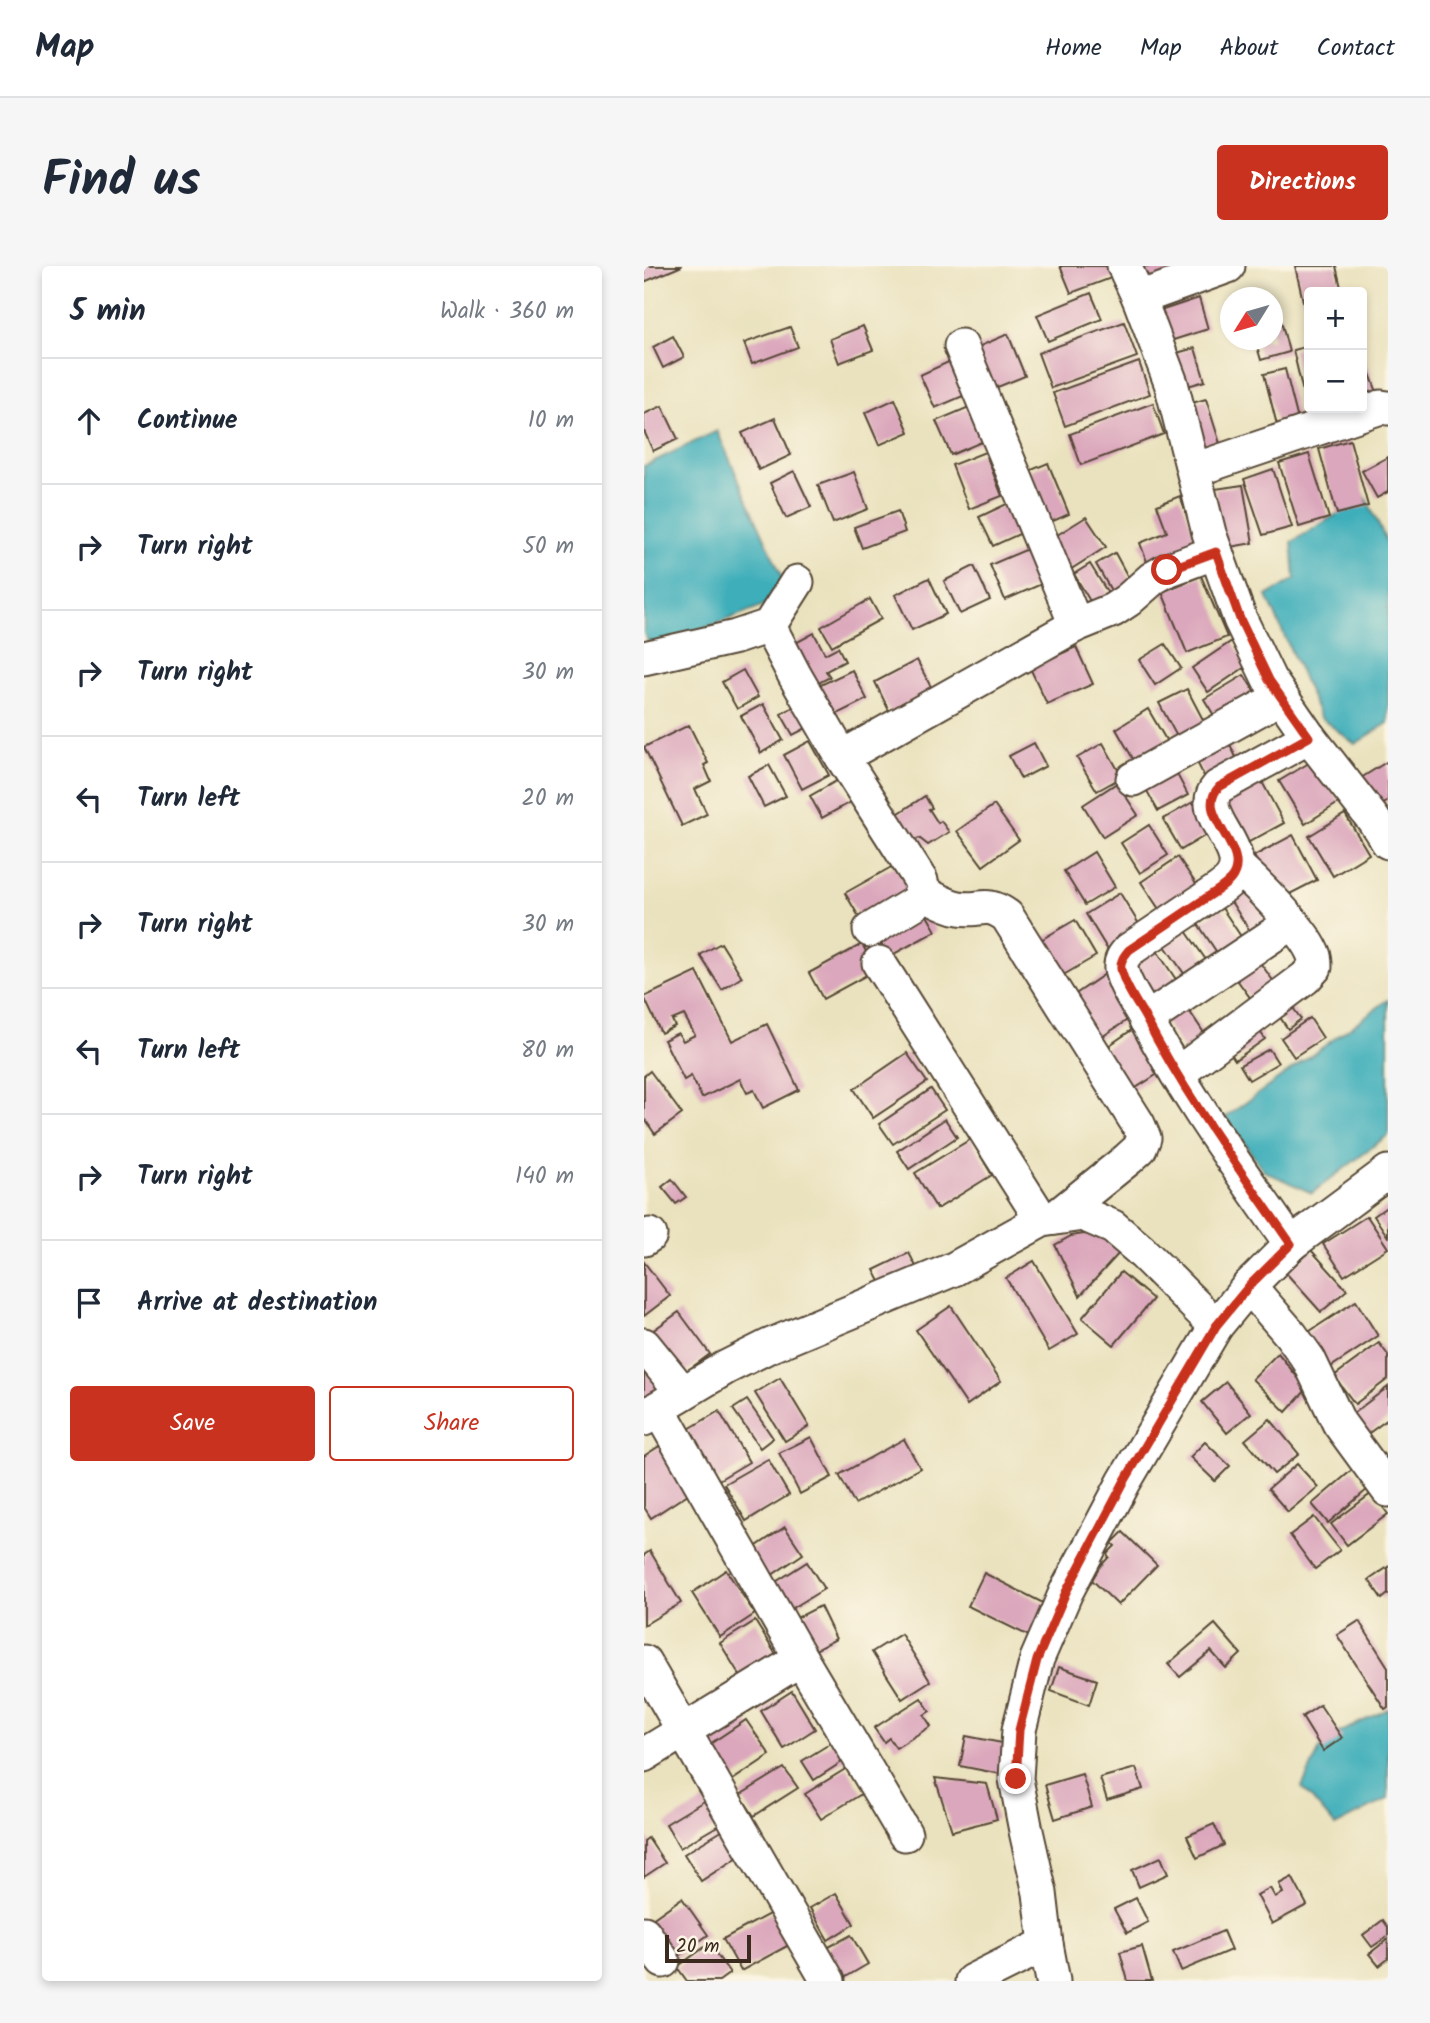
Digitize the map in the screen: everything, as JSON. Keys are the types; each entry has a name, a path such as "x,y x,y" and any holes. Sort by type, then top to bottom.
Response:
{"street":[{"path":"1124,266 1171,383 1209,533 1240,619 1269,680 1309,737 1383,823"},
{"path":"1139,298 1228,266"},
{"path":"961,346 1076,625"},
{"path":"1194,470 1381,407 1388,408"},
{"path":"842,758 1076,625 1113,610 1167,570 1216,552"},
{"path":"644,658 736,637 769,625 797,582"},
{"path":"769,625 842,758 921,881 922,892 915,903 870,930"},
{"path":"1133,779 1281,697"},
{"path":"1177,1073 1315,967 1314,956 1292,923 1237,866 1233,849 1211,801 1212,793 1219,787 1309,737"},
{"path":"1237,866 1231,879 1218,890 1129,950 1122,958 1121,968 1146,1020 1177,1073 1291,1244"},
{"path":"662,1407 725,1368 769,1346 954,1269 1049,1219 1140,1148 1144,1138 1138,1124 1007,916 996,908 956,908 922,892"},
{"path":"1146,1020 1292,923"},
{"path":"879,963 1049,1219"},
{"path":"1053,1981 1040,1893 1016,1779 1019,1730 1037,1660 1066,1592 1124,1482 1216,1326 1249,1286 1291,1244 1388,1172"},
{"path":"1049,1219 1083,1214 1113,1227 1140,1250 1216,1326"},
{"path":"1249,1286 1309,1360 1339,1423 1388,1490"},
{"path":"644,1345 662,1407 801,1659 905,1834"},
{"path":"644,1755 801,1659"},
{"path":"644,1661 828,1981"},
{"path":"644,1933 663,1961"},
{"path":"972,1981 1046,1944"}],"water":[{"path":"717,431 790,595 652,649 644,633 644,466"},
{"path":"1365,497 1388,544 1388,723 1355,744 1320,717 1267,596 1295,579 1292,542"},
{"path":"1388,1000 1388,1135 1312,1193 1264,1171 1226,1117"},
{"path":"1388,1709 1388,1799 1335,1826 1302,1787 1324,1740"}],"building":[{"path":"644,266 682,266 644,282"},
{"path":"1060,266 1110,266 1114,277 1071,293"},
{"path":"1143,266 1190,266 1151,283"},
{"path":"1295,266 1336,266 1341,287 1304,287 1303,301"},
{"path":"1091,293 1102,319 1048,341 1037,315"},
{"path":"1199,298 1208,329 1167,342 1157,312"},
{"path":"1124,322 1137,357 1051,388 1038,353"},
{"path":"863,326 873,350 839,363 830,339"},
{"path":"790,327 798,347 752,364 744,343"},
{"path":"1283,329 1289,352 1261,360 1258,350 1283,350"},
{"path":"1008,334 1025,376 990,390 973,349"},
{"path":"673,336 684,357 663,368 653,347"},
{"path":"1304,347 1304,396 1293,350"},
{"path":"1195,348 1205,381 1184,387 1173,354"},
{"path":"955,359 970,393 935,408 920,375"},
{"path":"1139,362 1150,394 1065,426 1053,393"},
{"path":"1367,366 1380,400 1367,405"},
{"path":"1285,369 1298,420 1277,425 1264,374"},
{"path":"895,399 909,432 879,445 865,413"},
{"path":"1206,399 1223,453 1198,460 1181,406"},
{"path":"1153,403 1164,434 1081,465 1070,434"},
{"path":"662,406 678,439 653,451 644,431 644,414"},
{"path":"969,407 984,441 951,455 936,421"},
{"path":"775,418 791,455 759,470 742,433"},
{"path":"1350,440 1368,506 1337,514 1319,449"},
{"path":"985,452 1002,496 969,509 952,465"},
{"path":"1309,454 1329,518 1299,527 1279,463"},
{"path":"1388,457 1388,492 1377,498 1362,471"},
{"path":"1048,463 1069,514 1051,522 1029,471"},
{"path":"1273,469 1292,527 1263,535 1244,479"},
{"path":"794,471 811,507 786,518 770,483"},
{"path":"854,472 868,509 833,523 818,485"},
{"path":"1243,485 1253,543 1224,548 1215,489"},
{"path":"1180,496 1200,548 1149,567 1140,543 1167,532 1157,505"},
{"path":"1013,501 1026,531 993,546 979,517"},
{"path":"898,511 905,532 862,548 854,527"},
{"path":"1086,517 1106,547 1065,573 1046,542"},
{"path":"1030,548 1044,583 1005,600 990,565"},
{"path":"1115,553 1135,590 1117,601 1096,564"},
{"path":"1090,564 1114,603 1097,613 1074,574"},
{"path":"974,566 990,600 960,614 944,581"},
{"path":"1201,576 1227,637 1187,653 1162,592"},
{"path":"929,578 946,614 912,630 895,595"},
{"path":"870,599 881,619 832,646 821,627"},
{"path":"814,633 825,654 838,647 845,661 826,671 830,677 811,687 790,646"},
{"path":"1232,641 1248,665 1208,692 1192,668"},
{"path":"1165,644 1181,668 1155,685 1139,660"},
{"path":"1076,647 1093,684 1047,704 1030,668"},
{"path":"917,660 937,699 894,721 875,682"},
{"path":"743,670 758,697 737,709 722,682"},
{"path":"852,670 867,699 825,720 810,690"},
{"path":"1244,675 1260,700 1220,725 1204,699"},
{"path":"1187,689 1210,733 1183,748 1159,703"},
{"path":"802,702 814,724 793,735 781,714"},
{"path":"763,704 783,740 761,753 741,716"},
{"path":"1148,709 1169,745 1136,764 1116,729"},
{"path":"689,725 708,763 704,765 711,781 695,789 707,814 682,826 644,747"},
{"path":"1227,738 1242,770 1209,786 1193,754"},
{"path":"810,741 829,775 802,789 784,755"},
{"path":"1034,743 1046,766 1021,779 1009,756"},
{"path":"1103,743 1122,777 1097,791 1077,758"},
{"path":"1314,760 1340,802 1305,824 1279,781"},
{"path":"1388,761 1388,801 1379,807 1361,778"},
{"path":"1171,763 1188,795 1158,811 1141,780"},
{"path":"769,765 786,796 764,807 748,776"},
{"path":"1260,778 1284,823 1240,847 1215,802"},
{"path":"838,780 851,802 822,818 810,796"},
{"path":"1117,783 1138,815 1103,837 1083,805"},
{"path":"925,796 938,823 941,821 949,832 928,845 919,838 908,845 890,819"},
{"path":"1193,802 1211,832 1181,850 1163,819"},
{"path":"994,805 1019,840 983,866 957,831"},
{"path":"1345,814 1369,854 1333,876 1309,836"},
{"path":"1149,825 1168,855 1140,873 1121,843"},
{"path":"1293,835 1317,880 1278,900 1254,856"},
{"path":"1094,852 1115,887 1085,905 1064,871"},
{"path":"1178,857 1204,896 1167,921 1141,882"},
{"path":"895,865 914,898 865,927 845,893"},
{"path":"1252,886 1279,927 1257,942 1230,900"},
{"path":"1120,893 1142,929 1108,950 1086,914"},
{"path":"922,907 936,931 883,960 869,936"},
{"path":"1222,908 1248,947 1224,963 1198,924"},
{"path":"1075,920 1096,956 1060,977 1039,941"},
{"path":"1186,931 1213,970 1192,985 1165,946"},
{"path":"721,943 742,977 722,990 700,955"},
{"path":"862,944 876,970 823,999 809,973"},
{"path":"1155,948 1181,987 1155,1004 1129,965"},
{"path":"1253,953 1277,986 1254,1003 1230,970"},
{"path":"697,972 732,1041 767,1024 799,1090 763,1108 754,1090 747,1093 740,1079 702,1098 691,1076 684,1080 664,1040 678,1033 683,1041 695,1035 684,1015 672,1020 675,1026 661,1033 644,997"},
{"path":"1108,972 1135,1015 1094,1042 1067,1000"},
{"path":"1286,998 1301,1019 1288,1029 1273,1007"},
{"path":"1184,1003 1212,1045 1190,1060 1162,1017"},
{"path":"1310,1018 1323,1038 1294,1057 1281,1038"},
{"path":"1255,1024 1265,1039 1235,1060 1225,1044"},
{"path":"1136,1027 1164,1070 1131,1091 1104,1049"},
{"path":"1269,1049 1278,1063 1249,1080 1240,1065"},
{"path":"907,1053 927,1082 873,1118 854,1089"},
{"path":"650,1071 682,1114 655,1134 644,1118 644,1076"},
{"path":"931,1089 945,1110 893,1144 879,1124"},
{"path":"945,1119 957,1137 909,1169 897,1151"},
{"path":"971,1139 992,1175 937,1209 915,1173"},
{"path":"672,1179 686,1197 676,1204 662,1187"},
{"path":"1388,1206 1388,1237 1374,1216"},
{"path":"1367,1216 1388,1248 1344,1276 1323,1244"},
{"path":"1099,1235 1120,1252 1080,1296 1055,1245 1071,1236"},
{"path":"1311,1250 1347,1290 1321,1312 1286,1273"},
{"path":"909,1253 921,1276 886,1293 874,1270"},
{"path":"1034,1261 1078,1334 1049,1351 1006,1278"},
{"path":"644,1262 670,1296 644,1316"},
{"path":"1121,1272 1153,1299 1114,1345 1082,1318"},
{"path":"1356,1301 1378,1336 1329,1368 1307,1333"},
{"path":"951,1306 1001,1381 967,1405 916,1330"},
{"path":"679,1312 710,1354 679,1377 648,1334"},
{"path":"1379,1343 1388,1355 1388,1379 1355,1404 1334,1376"},
{"path":"1278,1353 1307,1389 1286,1412 1252,1379"},
{"path":"644,1369 659,1390 644,1401"},
{"path":"780,1378 809,1426 785,1441 755,1393"},
{"path":"1226,1382 1251,1413 1227,1433 1202,1402"},
{"path":"1388,1387 1388,1419 1358,1441 1343,1421"},
{"path":"747,1400 773,1438 760,1448 733,1409"},
{"path":"719,1411 749,1462 717,1481 687,1430"},
{"path":"1270,1419 1299,1454 1274,1474 1245,1440"},
{"path":"811,1437 832,1477 800,1494 779,1453"},
{"path":"904,1439 920,1468 855,1504 839,1475"},
{"path":"1205,1442 1230,1466 1215,1481 1190,1457"},
{"path":"661,1445 691,1492 651,1518 644,1507 644,1456"},
{"path":"768,1459 789,1495 746,1521 724,1484"},
{"path":"1297,1464 1318,1487 1288,1512 1268,1489"},
{"path":"1352,1470 1368,1489 1328,1523 1312,1504"},
{"path":"1372,1493 1388,1514 1347,1545 1331,1524"},
{"path":"1314,1517 1340,1550 1315,1569 1290,1535"},
{"path":"785,1527 803,1554 766,1579 748,1552"},
{"path":"1123,1532 1157,1565 1118,1605 1091,1579 1109,1557 1107,1554 1115,1546 1112,1543"},
{"path":"650,1551 681,1603 644,1625 644,1555"},
{"path":"807,1562 824,1589 788,1611 771,1585"},
{"path":"1388,1567 1388,1594 1382,1599 1369,1580"},
{"path":"726,1570 755,1614 720,1637 692,1593"},
{"path":"984,1573 1051,1607 1035,1639 968,1606"},
{"path":"820,1606 836,1639 806,1655 789,1622"},
{"path":"755,1621 778,1658 742,1679 720,1643"},
{"path":"1359,1621 1388,1667 1388,1707 1385,1709 1337,1635"},
{"path":"1215,1624 1241,1654 1226,1668 1211,1651 1180,1677 1168,1664"},
{"path":"901,1634 930,1681 902,1699 872,1652"},
{"path":"1059,1667 1097,1680 1089,1705 1051,1691"},
{"path":"792,1691 815,1729 784,1749 761,1711"},
{"path":"921,1698 930,1711 924,1715 931,1726 896,1748 889,1738 884,1742 874,1728"},
{"path":"1320,1705 1342,1738 1323,1751 1302,1717"},
{"path":"746,1720 770,1755 731,1781 707,1746"},
{"path":"966,1736 1007,1744 1001,1774 960,1766"},
{"path":"836,1740 848,1758 814,1780 802,1761"},
{"path":"784,1768 798,1788 754,1816 740,1795"},
{"path":"847,1768 863,1793 821,1819 805,1794"},
{"path":"1136,1768 1143,1789 1107,1800 1100,1778"},
{"path":"1082,1774 1092,1807 1055,1819 1045,1785"},
{"path":"935,1778 987,1784 997,1819 952,1831"},
{"path":"704,1801 719,1825 680,1848 666,1824"},
{"path":"1214,1824 1224,1845 1197,1858 1187,1836"},
{"path":"725,1829 741,1855 701,1881 684,1854"},
{"path":"648,1838 665,1863 644,1877 644,1841"},
{"path":"1161,1857 1168,1874 1139,1887 1132,1870"},
{"path":"1292,1877 1307,1905 1272,1924 1257,1895 1270,1888 1275,1897 1283,1893 1279,1884"},
{"path":"836,1893 854,1924 828,1940 810,1908"},
{"path":"682,1898 708,1935 674,1959 648,1922"},
{"path":"1136,1898 1148,1922 1127,1933 1114,1909"},
{"path":"771,1913 789,1945 741,1971 723,1939"},
{"path":"1383,1920 1388,1927 1388,1936 1372,1947 1363,1935"},
{"path":"1223,1931 1231,1950 1181,1971 1173,1952"},
{"path":"851,1935 868,1964 844,1978 827,1948"},
{"path":"1388,1939 1388,1959 1379,1966 1369,1954"},
{"path":"709,1944 730,1973 719,1981 687,1981 677,1967"},
{"path":"1142,1946 1152,1981 1128,1981 1120,1952"}],"route":[{"path":"1016,1779 1019,1730 1037,1660 1066,1592 1124,1482 1216,1326 1249,1286 1291,1244 1228,1153 1157,1041 1121,968 1122,958 1129,950 1231,879 1237,866 1233,849 1213,810 1212,793 1309,737 1269,680 1240,619 1216,552 1167,570"}]}
